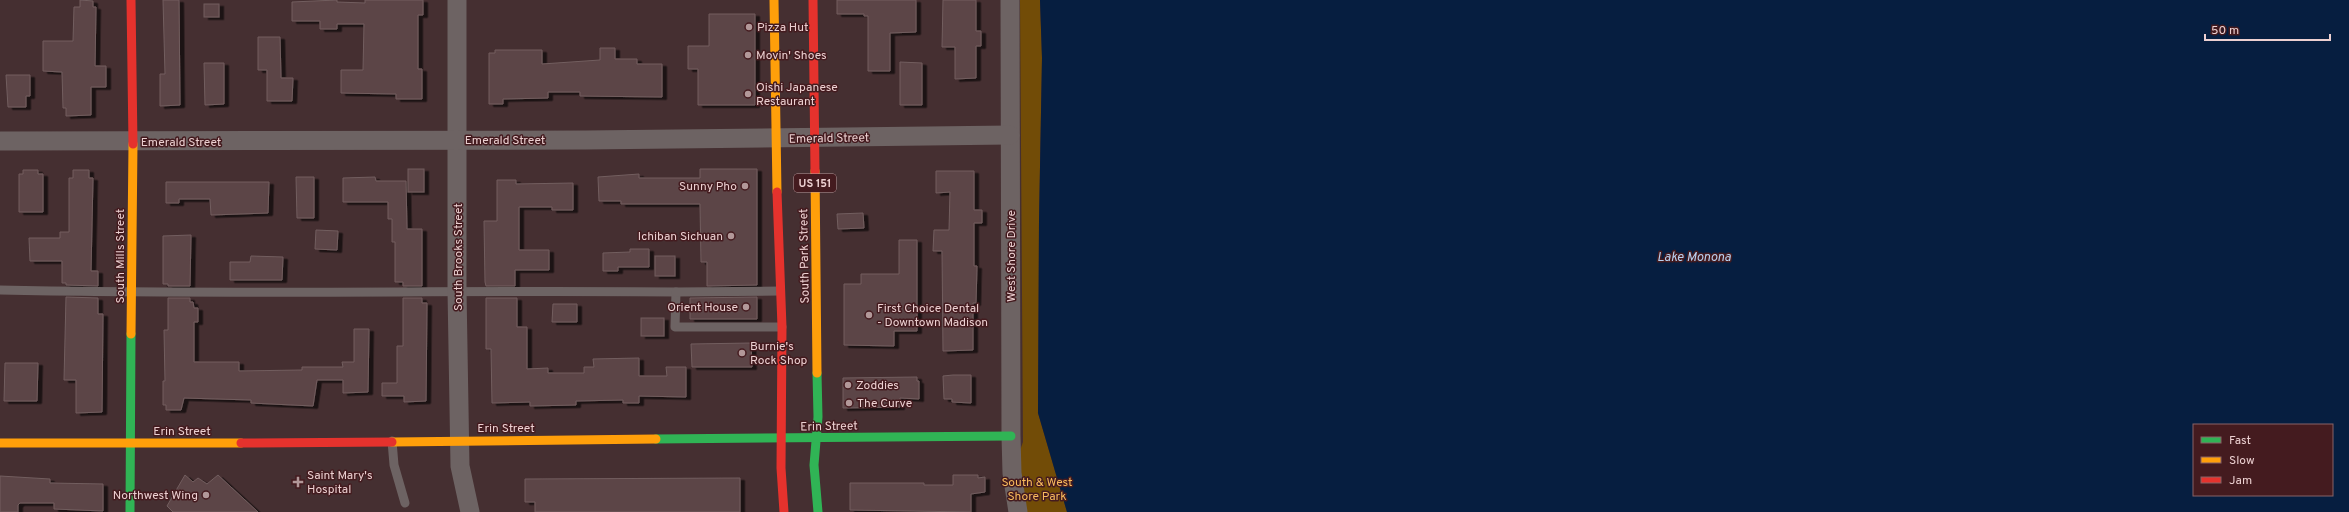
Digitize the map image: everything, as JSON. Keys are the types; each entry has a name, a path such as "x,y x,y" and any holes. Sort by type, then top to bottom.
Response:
{"street":[{"name":"South Mills Street","path":"130,512 133,142 131,0"},
{"name":"South Brooks Street","path":"457,0 457,290 459,440 460,474 470,512"},
{"name":"South Park Street","path":"774,0 776,138 782,327 781,438 784,512"},
{"name":"South Park Street","path":"813,0 818,410 814,465 818,512"},
{"name":"West Shore Drive","path":"1010,0 1011,436 1013,481 1018,512"},
{"name":"Emerald Street","path":"0,141 133,142 815,138 1010,135"},
{"name":"Erin Street","path":"0,443 392,442 459,440 1011,436"}],"lane":[{"path":"0,290 132,293 457,290 676,292 780,290"},
{"path":"676,292 675,327 782,327"},
{"path":"392,442 394,465 405,502"}],"green space":[{"name":"South & West Shore Park","path":"1020,0 1040,0 1042,58 1038,413 1067,512 1018,512 1012,473 1023,442"}],"water":[{"name":"Lake Monona","path":"1040,0 2349,0 2349,512 1067,512 1038,413 1042,58"}],"building":[{"path":"80,0 93,1 93,7 96,7 95,66 106,66 106,87 91,87 91,115 66,116 66,108 63,108 62,72 43,71 43,41 73,41 74,7 80,7"},
{"path":"163,0 179,0 180,105 160,106 160,74 165,74"},
{"path":"337,0 337,2 365,3 365,0 423,0 423,15 418,15 418,69 422,69 422,99 396,99 396,94 341,93 341,70 363,70 364,24 337,24 337,29 320,29 320,21 292,21 292,2"},
{"path":"837,0 916,0 916,32 890,33 890,71 868,71 868,16 864,16 864,14 837,14"},
{"path":"943,0 976,0 976,31 981,31 981,46 976,46 976,78 955,79 955,47 942,47"},
{"path":"204,4 219,4 219,17 204,17"},
{"path":"709,14 755,14 755,105 698,105 698,69 688,69 688,46 709,46"},
{"path":"258,37 280,37 281,78 293,78 292,101 267,101 267,70 258,70"},
{"path":"600,48 615,48 615,59 637,59 637,64 662,64 662,97 580,96 580,92 548,92 548,98 503,99 503,104 489,104 489,53 495,53 495,50 542,50 542,64 600,60"},
{"path":"900,62 922,63 922,105 900,105"},
{"path":"204,63 224,63 224,104 205,105"},
{"path":"6,75 30,75 30,96 26,96 26,107 8,107"},
{"path":"408,169 424,169 424,192 408,192"},
{"path":"700,169 757,169 757,285 707,286 707,262 701,262 700,204 621,204 621,201 599,201 598,177 639,174 639,178 700,178"},
{"path":"23,170 38,170 38,174 43,174 43,212 19,212 19,174 23,174"},
{"path":"73,170 89,170 89,178 93,178 91,271 98,271 98,286 66,285 66,283 62,283 62,261 30,261 29,238 60,238 60,232 69,232 69,178 73,178"},
{"path":"936,171 974,171 974,210 982,210 982,223 974,223 974,266 977,266 976,303 973,303 973,350 943,351 942,251 933,251 934,230 949,230 950,192 936,193"},
{"path":"296,177 314,177 314,218 297,218"},
{"path":"375,177 376,181 406,181 407,229 422,229 422,286 403,286 403,282 395,282 395,242 392,242 392,219 388,219 388,202 343,202 343,178"},
{"path":"497,180 516,180 516,184 573,183 573,210 552,210 552,207 519,207 519,250 549,250 549,270 515,270 515,286 486,286 485,282 484,221 497,221"},
{"path":"166,182 269,182 268,213 211,215 210,199 179,199 179,203 166,203"},
{"path":"863,213 864,228 838,229 837,214"},
{"path":"316,230 338,231 337,250 315,249"},
{"path":"191,235 190,286 168,286 168,284 163,284 163,236"},
{"name":"First Choice Dental - Downtown Madison","path":"899,240 917,240 917,331 894,331 894,346 844,345 844,284 861,284 861,274 899,274"},
{"path":"630,249 649,249 649,267 618,267 618,271 603,271 603,253 630,252"},
{"path":"251,256 283,257 282,280 230,280 230,262 250,262"},
{"path":"655,256 675,256 675,276 655,276"},
{"path":"66,297 98,298 98,314 103,314 102,412 76,413 76,380 64,380"},
{"path":"757,297 757,319 690,319 690,298"},
{"path":"168,298 190,298 190,302 193,302 194,308 198,308 198,322 194,322 194,362 239,362 239,371 302,370 302,367 343,367 342,362 354,362 354,329 369,329 368,392 343,393 343,380 317,380 313,406 251,403 251,400 184,398 181,410 166,410 166,405 163,405 163,381 165,381 164,330 168,330"},
{"path":"403,298 422,298 422,303 427,303 426,401 404,402 404,396 382,396 382,383 397,383 397,346 403,346"},
{"path":"486,298 517,298 517,327 527,327 527,369 548,368 548,373 584,373 584,367 594,367 593,359 639,358 639,376 667,376 666,367 686,367 686,397 639,396 639,403 623,403 623,400 576,401 576,405 530,406 530,402 492,403 491,349 486,349"},
{"path":"553,304 577,304 577,322 552,322"},
{"path":"641,318 664,318 664,336 641,336"},
{"path":"751,343 752,367 692,367 691,344"},
{"path":"5,363 38,363 37,401 4,401"},
{"path":"971,375 971,403 952,402 952,399 944,399 943,376"},
{"path":"917,377 917,381 919,381 919,399 900,398 900,407 843,408 843,378"},
{"name":"Northwest Wing","path":"185,475 193,482 198,478 207,484 218,475 258,512 173,512 167,506"},
{"path":"953,475 978,475 978,478 985,477 985,492 971,494 971,512 850,510 850,483 924,483 924,485 953,485"},
{"path":"0,476 50,479 50,483 103,484 103,511 54,509 54,503 20,503 18,505 18,512 0,512"},
{"path":"740,478 740,512 535,512 535,502 525,502 525,479"}],"traffic: fast":[{"path":"130,512 131,334"},
{"path":"817,373 818,417 814,465 818,512"},
{"path":"656,439 1011,436"}],"traffic: slow":[{"path":"774,0 777,192"},
{"path":"131,334 133,144"},
{"path":"815,171 817,373"},
{"path":"392,442 656,439"},
{"path":"0,443 241,443"}],"traffic: jam":[{"path":"131,0 133,144"},
{"path":"813,0 815,171"},
{"path":"777,192 782,327 781,468 784,512"},
{"path":"241,443 392,442"}],"place":[{"name":"Pizza Hut","path":"749,27"},
{"name":"Movin' Shoes","path":"748,55"},
{"name":"Oishi Japanese Restaurant","path":"748,94"},
{"name":"Sunny Pho","path":"745,186"},
{"name":"Ichiban Sichuan","path":"731,236"},
{"name":"Orient House","path":"746,307"},
{"name":"First Choice Dental - Downtown Madison","path":"869,315"},
{"name":"Burnie's Rock Shop","path":"742,353"},
{"name":"Zoddies","path":"848,385"},
{"name":"The Curve","path":"849,403"},
{"name":"Saint Mary's Hospital","path":"298,482"},
{"name":"Northwest Wing","path":"206,495"}]}
